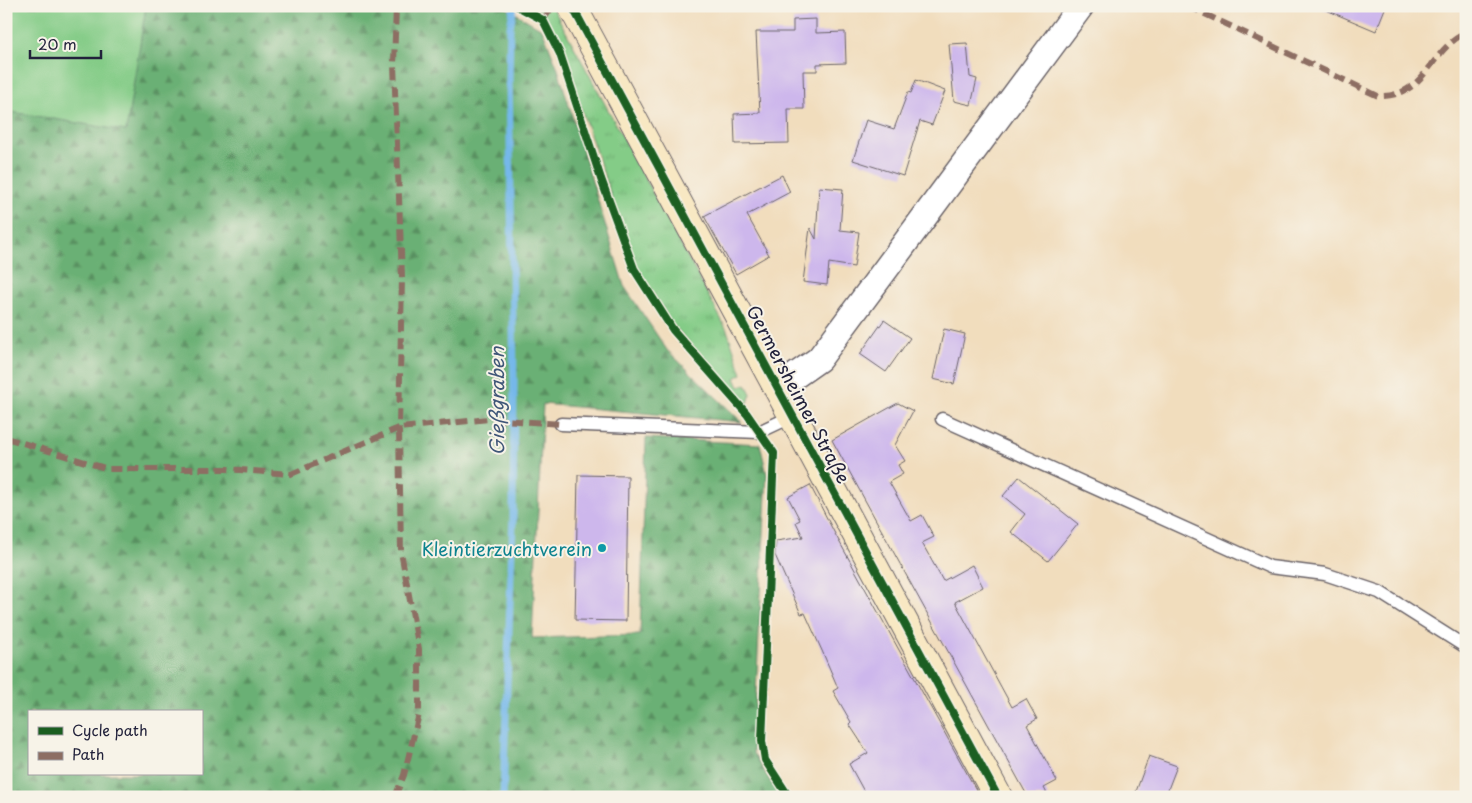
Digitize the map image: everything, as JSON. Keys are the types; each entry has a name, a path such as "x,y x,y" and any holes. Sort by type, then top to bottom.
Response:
{"street":[{"name":"Germersheimer Straße","path":"572,6 998,797"},
{"path":"778,387 819,359 1081,6"}],"lane":[{"path":"561,424 759,432 793,416"},
{"path":"942,419 1270,567 1325,574 1379,592 1466,647"}],"green space":[{"path":"6,6 146,6 126,131 6,111"},
{"path":"146,6 503,6 542,29 557,66 624,286 667,350 742,422 543,404 532,638 640,635 646,438 760,444 767,474 753,753 780,797 6,797 6,111 126,131"},
{"path":"532,6 552,6 727,330 742,374 735,378 739,387 746,384 751,394 747,405 672,324 636,268 562,53 541,11"}],"building":[{"path":"1317,6 1386,6 1376,31"},
{"path":"816,19 816,33 845,32 846,63 817,64 817,71 803,71 804,109 788,109 789,143 735,144 734,114 760,113 756,32 793,32 793,20"},
{"path":"967,43 970,77 977,79 971,105 954,101 949,44"},
{"path":"916,80 945,91 932,125 920,121 903,176 853,160 866,120 894,129 908,92 911,93"},
{"path":"782,175 790,192 747,215 769,255 736,274 704,216"},
{"path":"819,187 843,189 840,230 859,232 854,267 829,263 827,285 803,282 810,228 816,239"},
{"path":"884,320 910,338 886,372 860,354"},
{"path":"944,329 965,334 954,384 933,379"},
{"path":"898,403 913,411 895,445 905,461 898,465 903,474 889,482 911,521 922,515 934,537 922,543 943,581 972,565 983,587 955,602 1012,707 1026,699 1037,719 1027,725 1057,781 1044,788 1049,797 1028,797 832,440"},
{"name":"Kleintierzuchtverein","path":"578,475 628,476 626,621 575,620"},
{"path":"1019,477 1078,524 1048,561 1011,532 1025,514 1003,496"},
{"path":"810,485 980,797 867,797 849,764 868,753 849,724 851,722 833,691 838,688 805,613 801,614 775,555 776,541 803,537 796,522 800,520 788,497"},
{"path":"1149,756 1177,766 1165,797 1134,797"}],"waterway":[{"name":"Gießgraben","path":"503,797 513,518 514,383 509,79 510,27 514,6"}],"marked path":[{"path":"6,438 108,469 227,469 291,474 399,428 402,277 394,64 396,6"},
{"path":"543,20 553,6"},
{"path":"1188,6 1378,96 1394,95 1407,89 1418,81 1454,40 1466,33"},
{"path":"395,797 404,775 419,714 419,649 401,552 399,428 489,419 561,424"}],"cycle path":[{"path":"517,6 543,20 560,54 601,179 634,269 673,330 747,414 774,453 762,741 765,760 789,797"},
{"path":"572,6 998,797"}],"place":[{"name":"Kleintierzuchtverein","path":"602,548"}]}
